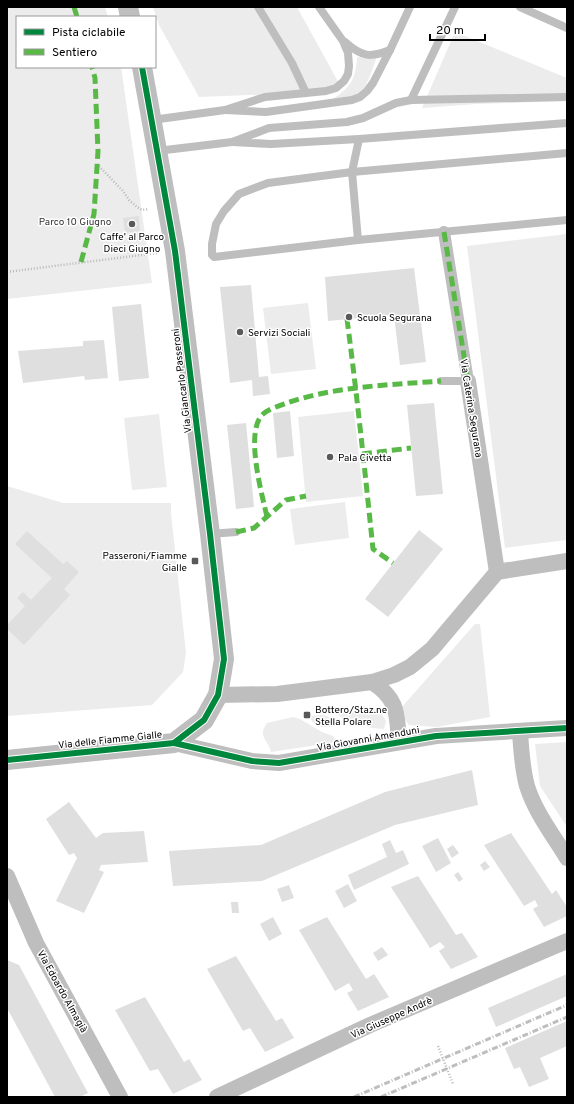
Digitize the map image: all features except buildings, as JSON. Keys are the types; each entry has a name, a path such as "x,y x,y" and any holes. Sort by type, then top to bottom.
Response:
{"street":[{"name":"Via Giancarlo Passeroni","path":"142,68 175,251 210,534 224,659 218,695"},
{"name":"Via Caterina Segurana","path":"446,238 497,572"},
{"path":"218,695 277,694 372,682 402,672 425,655 438,642 497,572 567,561"},
{"path":"372,682 386,692 393,703 397,718 399,742"},
{"name":"Via delle Fiamme Gialle","path":"7,760 174,743 204,720 218,695"},
{"name":"Via Giovanni Amenduni","path":"174,743 245,760 270,763 293,762 436,736 567,728"},
{"path":"520,731 523,766 530,795 539,813 567,858"},
{"name":"Via Edoardo Almagià","path":"8,880 36,943 120,1097"},
{"name":"Via Giuseppe Andrè","path":"218,1097 370,1026 567,941"}],"lane":[{"path":"258,7 292,63 306,93"},
{"path":"152,120 225,110 265,97 326,91 336,88 344,81 348,74 350,66 348,53 343,41 319,7"},
{"path":"225,110 266,112 352,100 360,97 368,91 373,83 410,7"},
{"path":"411,100 455,7"},
{"path":"520,7 567,28"},
{"path":"343,41 356,52 363,55 378,55 390,50"},
{"path":"232,142 269,128 347,122 363,118 396,103 411,100 567,97"},
{"path":"157,151 232,142 271,144 359,139 567,122"},
{"path":"358,240 352,172 359,139"},
{"path":"567,153 352,172 268,183 239,194 224,211 216,224 212,244 212,255 214,257 358,240 446,238 567,220"},
{"path":"441,381 468,381"},
{"path":"210,534 236,532"}],"path":[{"path":"97,164 123,191 129,200 142,210"},
{"path":"7,272 175,251"},
{"path":"438,1046 453,1084"}],"green space":[{"name":"Parco 10 Giugno","path":"7,7 105,7 108,16 16,16 16,68 121,68 152,283 7,299"},
{"path":"153,7 297,7 341,87 306,93 199,97 159,25"},
{"path":"455,32 567,78 567,101 476,104 422,108"},
{"path":"357,57 369,59 377,57 364,88 353,96 333,99 348,86 354,76"},
{"path":"567,234 567,540 505,548 467,246"},
{"path":"308,303 316,369 271,374 263,308"},
{"name":"Pala Civetta","path":"354,411 363,496 306,502 298,417"},
{"path":"159,414 167,487 132,490 124,418"},
{"path":"7,486 63,503 171,503 186,653 183,672 152,705 7,716"},
{"path":"345,502 349,538 295,545 290,509"},
{"path":"475,624 480,624 490,717 437,727 409,725 402,716 401,708"},
{"path":"350,710 379,710 386,721 384,729 372,728 356,722 349,722 344,720 338,714"},
{"path":"324,715 345,724 330,727 320,726 312,721 309,716"},
{"path":"293,717 333,736 337,742 271,752 263,735 264,728 267,723"},
{"path":"567,742 567,827 540,786 535,744"}],"railway":[{"path":"354,1097 567,1005"},
{"path":"381,1097 567,1017"}],"marked path":[{"path":"74,7 77,16"},
{"path":"81,262 94,214 98,151 95,78 92,68"},
{"path":"444,232 468,381"},
{"path":"347,319 358,405 373,549 393,563"},
{"path":"267,517 256,464 255,450 257,424 264,413 287,403 324,393 382,385 441,381"},
{"path":"362,454 411,448"},
{"path":"236,532 254,528 286,500 306,496"}],"cycle path":[{"path":"7,760 174,743 204,720 218,695 224,659 210,534 175,251 142,68"},
{"path":"174,743 252,761 279,763 436,736 567,728"}],"place":[{"name":"Caffe' al Parco Dieci Giugno","path":"132,224"},
{"name":"Scuola Segurana","path":"349,317"},
{"name":"Servizi Sociali","path":"240,332"},
{"name":"Pala Civetta","path":"330,457"},
{"name":"Passeroni/Fiamme Gialle","path":"195,561"},
{"name":"Bottero/Staz.ne Stella Polare","path":"307,715"}]}
